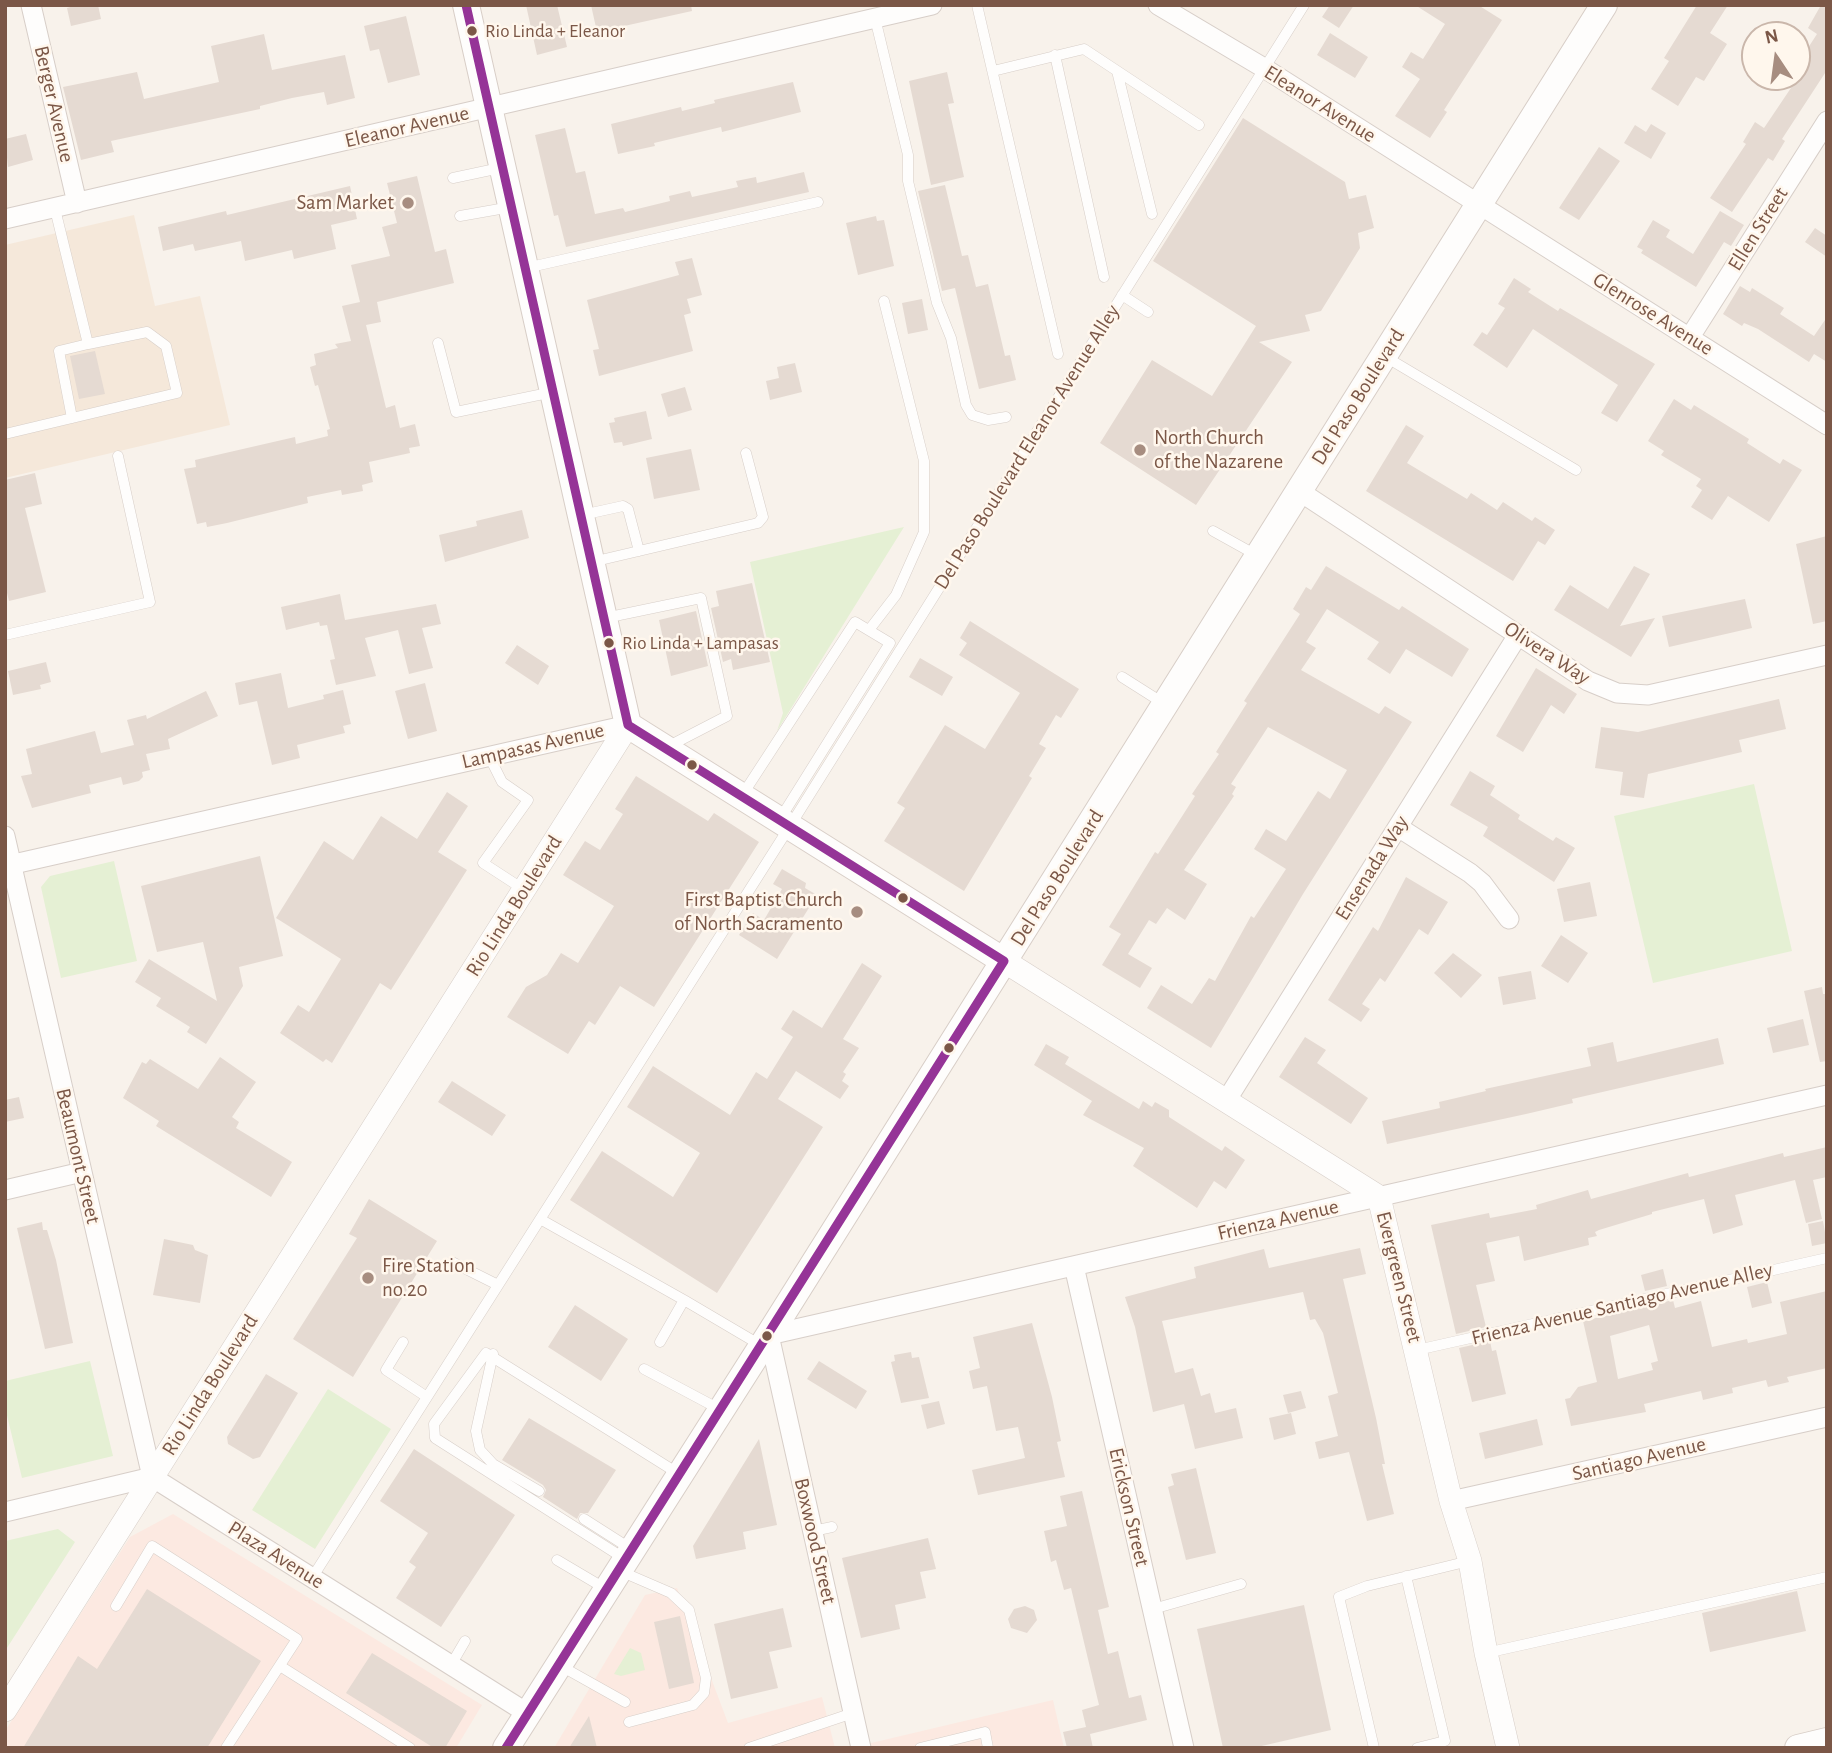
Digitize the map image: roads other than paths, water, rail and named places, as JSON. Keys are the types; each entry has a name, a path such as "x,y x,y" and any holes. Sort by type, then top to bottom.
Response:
{"main road":[{"path":"466,5 628,725"},
{"name":"Del Paso Boulevard","path":"506,1748 766,1341 1604,5"},
{"name":"Lampasas Avenue","path":"628,725 1004,961"},
{"path":"1798,1748 1827,1741"}],"street":[{"name":"Berger Avenue","path":"31,5 77,203"},
{"name":"Eleanor Avenue","path":"5,219 932,5"},
{"name":"Eleanor Avenue","path":"1158,5 1264,68 1479,204"},
{"name":"Ellen Street","path":"1690,337 1827,121"},
{"name":"Glenrose Avenue","path":"1479,204 1827,425"},
{"name":"Olivera Way","path":"1299,491 1588,681 1632,696 1648,695 1827,655"},
{"name":"Ensenada Way","path":"1226,1101 1518,635"},
{"name":"Lampasas Avenue","path":"9,865 628,725"},
{"name":"Rio Linda Boulevard","path":"5,1710 628,725"},
{"path":"1398,827 1470,873 1482,883 1509,919"},
{"name":"Beaumont Street","path":"5,836 9,865 152,1477"},
{"name":"Evergreen Street","path":"1004,961 1379,1197 1451,1501 1470,1561 1486,1653 1508,1748"},
{"name":"Frienza Avenue","path":"766,1341 1074,1266 1827,1095"},
{"path":"5,1190 82,1172"},
{"name":"Erickson Street","path":"1074,1266 1184,1748"},
{"name":"Boxwood Street","path":"766,1341 813,1531 861,1748"},
{"name":"Santiago Avenue","path":"1451,1501 1827,1417"},
{"path":"5,1512 152,1477"},
{"name":"Plaza Avenue","path":"152,1477 527,1713"}],"lane":[{"path":"977,5 1058,354"},
{"name":"Del Paso Boulevard Eleanor Avenue Alley","path":"785,823 1304,5"},
{"path":"875,18 908,155 908,181 937,303 951,338 966,405 972,415 988,420 1006,418"},
{"path":"993,71 1084,49 1199,125"},
{"path":"1055,55 1104,277"},
{"path":"1117,71 1152,214"},
{"path":"453,178 503,167"},
{"path":"526,269 818,202"},
{"path":"460,216 512,207"},
{"path":"55,208 88,344"},
{"path":"1122,295 1148,312"},
{"path":"869,631 896,595 924,532 923,461 884,302"},
{"path":"5,434 177,393 166,346 147,332 59,351 72,418"},
{"path":"438,343 456,412 554,392"},
{"path":"1383,356 1576,470"},
{"path":"592,562 758,523 762,517 746,453"},
{"path":"5,635 150,602 118,456"},
{"path":"581,516 623,506 628,509 639,551"},
{"path":"1213,531 1258,557"},
{"path":"604,618 701,598 727,716 666,748"},
{"path":"312,1578 540,1219 785,823 890,643 855,622 742,796"},
{"path":"1122,677 1165,705"},
{"path":"489,756 502,782 528,800 483,863 524,889"},
{"path":"540,1219 684,1300 766,1341"},
{"name":"Frienza Avenue Santiago Avenue Alley","path":"1417,1350 1827,1258"},
{"path":"452,1262 498,1286"},
{"path":"660,1342 684,1300"},
{"path":"403,1342 386,1370 427,1397"},
{"path":"629,1722 693,1705 704,1693 706,1678 689,1610 671,1593 621,1567 435,1438 434,1424 481,1357 486,1353 493,1354 680,1475"},
{"path":"493,1354 477,1431 480,1450 493,1464 539,1491"},
{"path":"644,1369 721,1411"},
{"path":"584,1519 621,1567"},
{"path":"813,1531 832,1527"},
{"path":"116,1606 152,1546 297,1639 226,1748"},
{"path":"557,1560 621,1567"},
{"path":"1374,1748 1339,1597 1406,1576 1470,1561"},
{"path":"1406,1576 1446,1741 1416,1748"},
{"path":"1486,1653 1827,1577"},
{"path":"1153,1609 1241,1584"},
{"path":"451,1665 465,1642"},
{"path":"558,1664 625,1702"},
{"path":"280,1666 410,1748"},
{"path":"749,1748 789,1732 853,1713"},
{"path":"920,1748 985,1732 988,1748"}],"place":[{"name":"Rio Linda + Eleanor","path":"472,31"},
{"name":"Sam Market","path":"408,203"},
{"name":"North Church of the Nazarene","path":"1140,450"},
{"name":"Rio Linda + Lampasas","path":"609,643"},
{"name":"First Baptist Church of North Sacramento","path":"857,912"},
{"name":"Fire Station no.20","path":"368,1278"}]}
